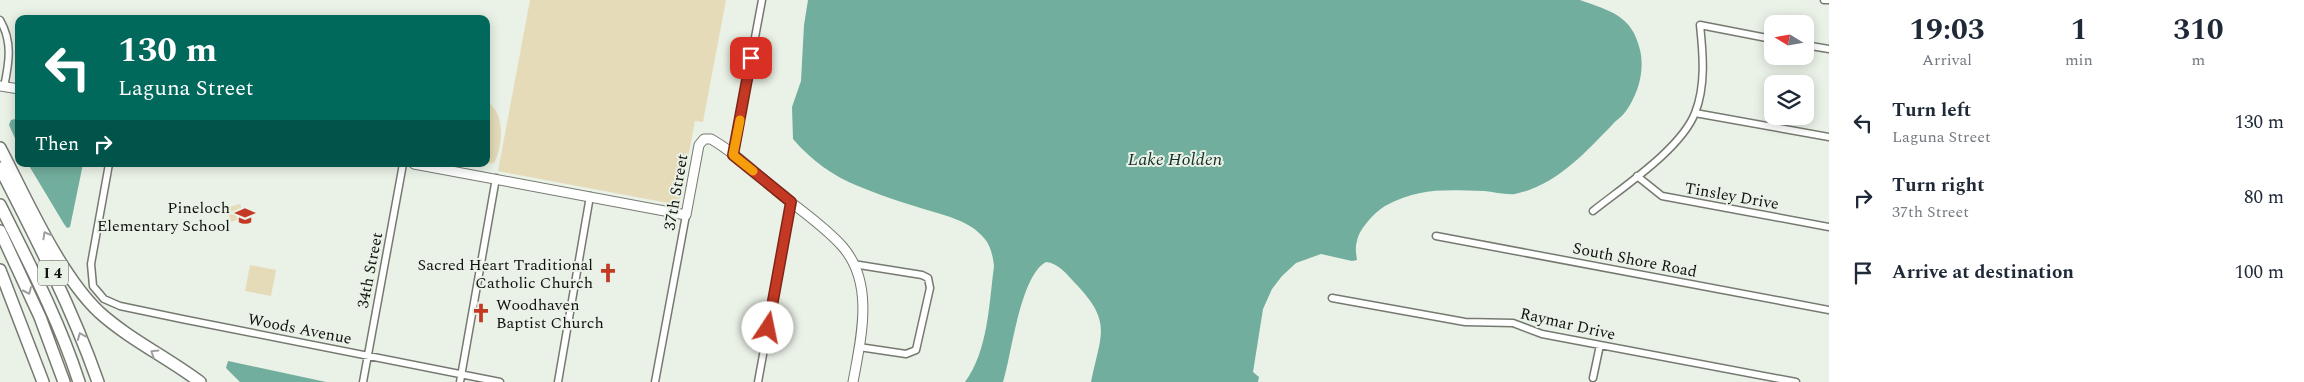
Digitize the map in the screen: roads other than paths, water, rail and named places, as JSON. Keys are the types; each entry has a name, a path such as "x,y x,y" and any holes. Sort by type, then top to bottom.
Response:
{"highway":[{"path":"0,148 53,248 86,297 104,316 132,339 200,382"},
{"name":"I 4","path":"0,168 54,274 98,382"},
{"path":"0,205 42,290 64,341 78,382"},
{"path":"0,232 43,325 64,382"},
{"path":"0,270 43,382"}],"street":[{"path":"762,0 733,155 824,228 843,247 853,264 860,281 864,307 860,347 853,382"},
{"path":"1824,0 1829,0"},
{"path":"0,20 10,45 9,61 2,86 15,88"},
{"path":"1593,211 1661,157 1682,134 1695,113 1702,76 1703,49 1700,25 1764,37"},
{"path":"1814,46 1829,49"},
{"path":"1695,113 1829,137"},
{"name":"37th Street","path":"655,382 697,151 701,142 711,139 733,155"},
{"name":"Woods Avenue","path":"108,167 91,264 91,280 97,293 104,299 120,306 367,356 460,378 500,382"},
{"name":"34th Street","path":"363,382 402,167"},
{"path":"432,167 686,215"},
{"name":"Tinsley Drive","path":"1637,176 1662,196 1829,227"},
{"path":"460,378 496,178"},
{"path":"558,382 590,196"},
{"path":"758,382 791,202"},
{"name":"South Shore Road","path":"1436,236 1829,310"},
{"path":"853,264 922,275 928,278 930,288 916,350 906,354 860,347"},
{"name":"Raymar Drive","path":"1332,298 1465,322 1513,323 1542,334 1796,382"},
{"path":"1593,378 1600,345"}],"water":[{"name":"Lake Holden","path":"808,0 1580,0 1610,11 1625,22 1636,38 1642,66 1637,90 1624,113 1580,157 1543,184 1515,194 1445,190 1410,196 1385,206 1368,221 1358,236 1357,260 1352,261 1321,254 1296,263 1272,289 1263,309 1253,372 1259,377 1258,382 1091,382 1100,339 1099,318 1095,308 1068,276 1058,267 1046,262 1037,270 1023,298 1003,382 965,382 979,356 989,311 994,266 990,248 978,232 965,223 874,193 849,182 831,172 807,154 793,139 792,107 801,81 804,25"},
{"path":"15,119 15,138 9,125 11,120"},
{"path":"30,167 82,167 70,227 67,228"},
{"path":"228,361 326,382 240,382 226,368"}],"place":[{"name":"Pineloch Elementary School","path":"245,216"},
{"name":"Sacred Heart Traditional Catholic Church","path":"608,273"},
{"name":"Woodhaven Baptist Church","path":"481,313"}]}
